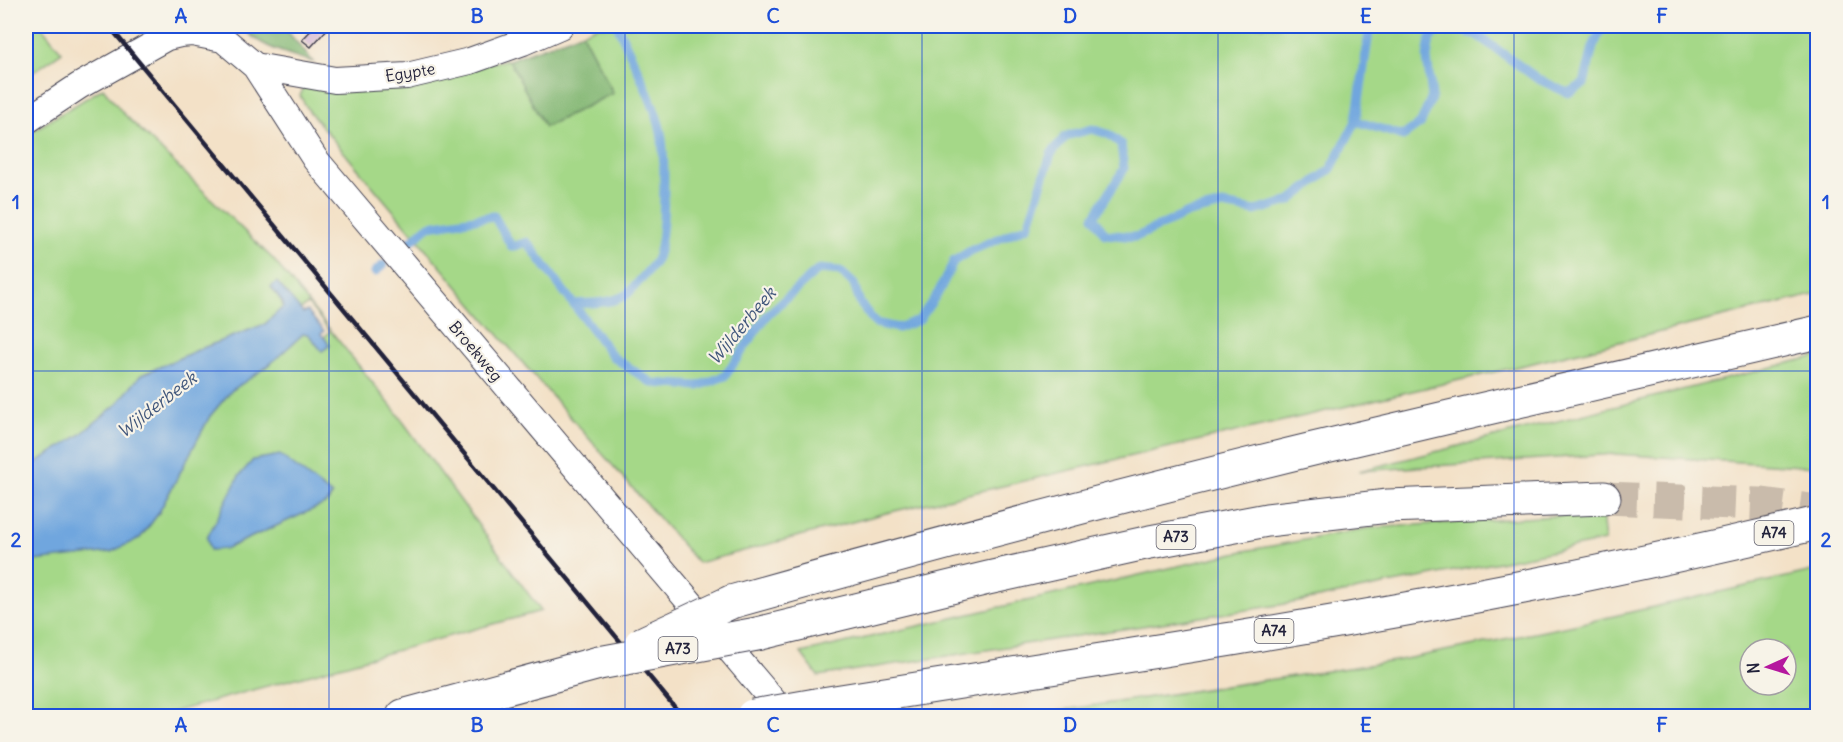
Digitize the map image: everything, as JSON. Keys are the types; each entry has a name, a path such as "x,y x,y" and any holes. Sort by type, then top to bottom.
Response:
{"highway":[{"path":"598,663 731,602 896,556 1313,449 1818,332"},
{"name":"A73","path":"403,717 598,663 757,634 988,578 1150,542 1267,520 1388,506 1604,498"},
{"name":"A74","path":"753,717 1206,643 1522,587 1730,544 1818,523"}],"street":[{"name":"Egypte","path":"255,66 335,80 407,75 470,61 524,42 560,26"},
{"path":"26,121 79,86 133,55 180,34 192,33 223,39 255,66"},
{"name":"Broekweg","path":"255,66 315,159 786,717"}],"green space":[{"path":"26,26 41,26 62,52 26,77"},
{"path":"241,26 283,26 313,62 265,45"},
{"path":"597,26 1817,26 1817,294 1533,363 886,513 698,563 501,338 309,111 300,96 304,87 509,60 545,127 613,93 582,33"},
{"path":"582,33 613,93 545,127 509,60"},
{"path":"103,88 122,112 273,259 396,412 541,611 158,716 26,716 26,562 140,538 158,514 210,416 231,391 268,366 303,334 308,334 322,351 330,345 324,337 330,331 308,304 300,310 277,283 283,307 265,324 141,375 117,404 80,435 26,469 26,135","holes":["332,496 327,503 225,549"]},
{"path":"1817,356 1817,467 1615,454 1359,471"},
{"path":"1602,513 1605,541 1298,602 818,676 801,653 1239,552 1369,528"},
{"path":"1817,570 1817,716 1022,716 1395,661 1574,625"}],"water":[{"path":"277,282 303,313 307,311 324,331 321,334 330,345 322,351 308,334 303,334 268,366 231,391 210,416 158,514 140,538 111,552 26,562 26,469 80,435 117,404 141,375 265,324 283,307 283,303 271,287"},
{"path":"280,455 332,495 327,503 225,549 210,550 207,538 239,476 253,460"}],"building":[{"path":"315,26 330,26 311,47 302,40"}],"waterway":[{"name":"Wijlderbeek","path":"410,242 429,226 494,216 512,247 527,242 613,357 652,383 698,386 725,376 767,315 819,269 840,271 854,284 860,303 875,323 898,328 919,320 938,293 954,261 970,251 1028,226 1051,154 1066,136 1092,129 1108,134 1121,144 1124,169 1094,217 1105,234 1136,237 1188,213 1223,205 1255,211 1290,201 1331,169 1356,121 1370,26"},
{"path":"1356,121 1403,136 1421,123 1432,96 1427,58 1430,38 1444,26 1477,35 1538,79 1568,93 1584,84 1593,47 1603,26"},
{"path":"573,304 607,302 626,295 656,260 662,233 663,152 659,124 618,27"},
{"name":"Wijlderbeek","path":"375,272 383,265"}],"tunnel":[{"path":"1604,498 1761,504 1818,511"}],"railway":[{"path":"109,26 682,716"}]}
